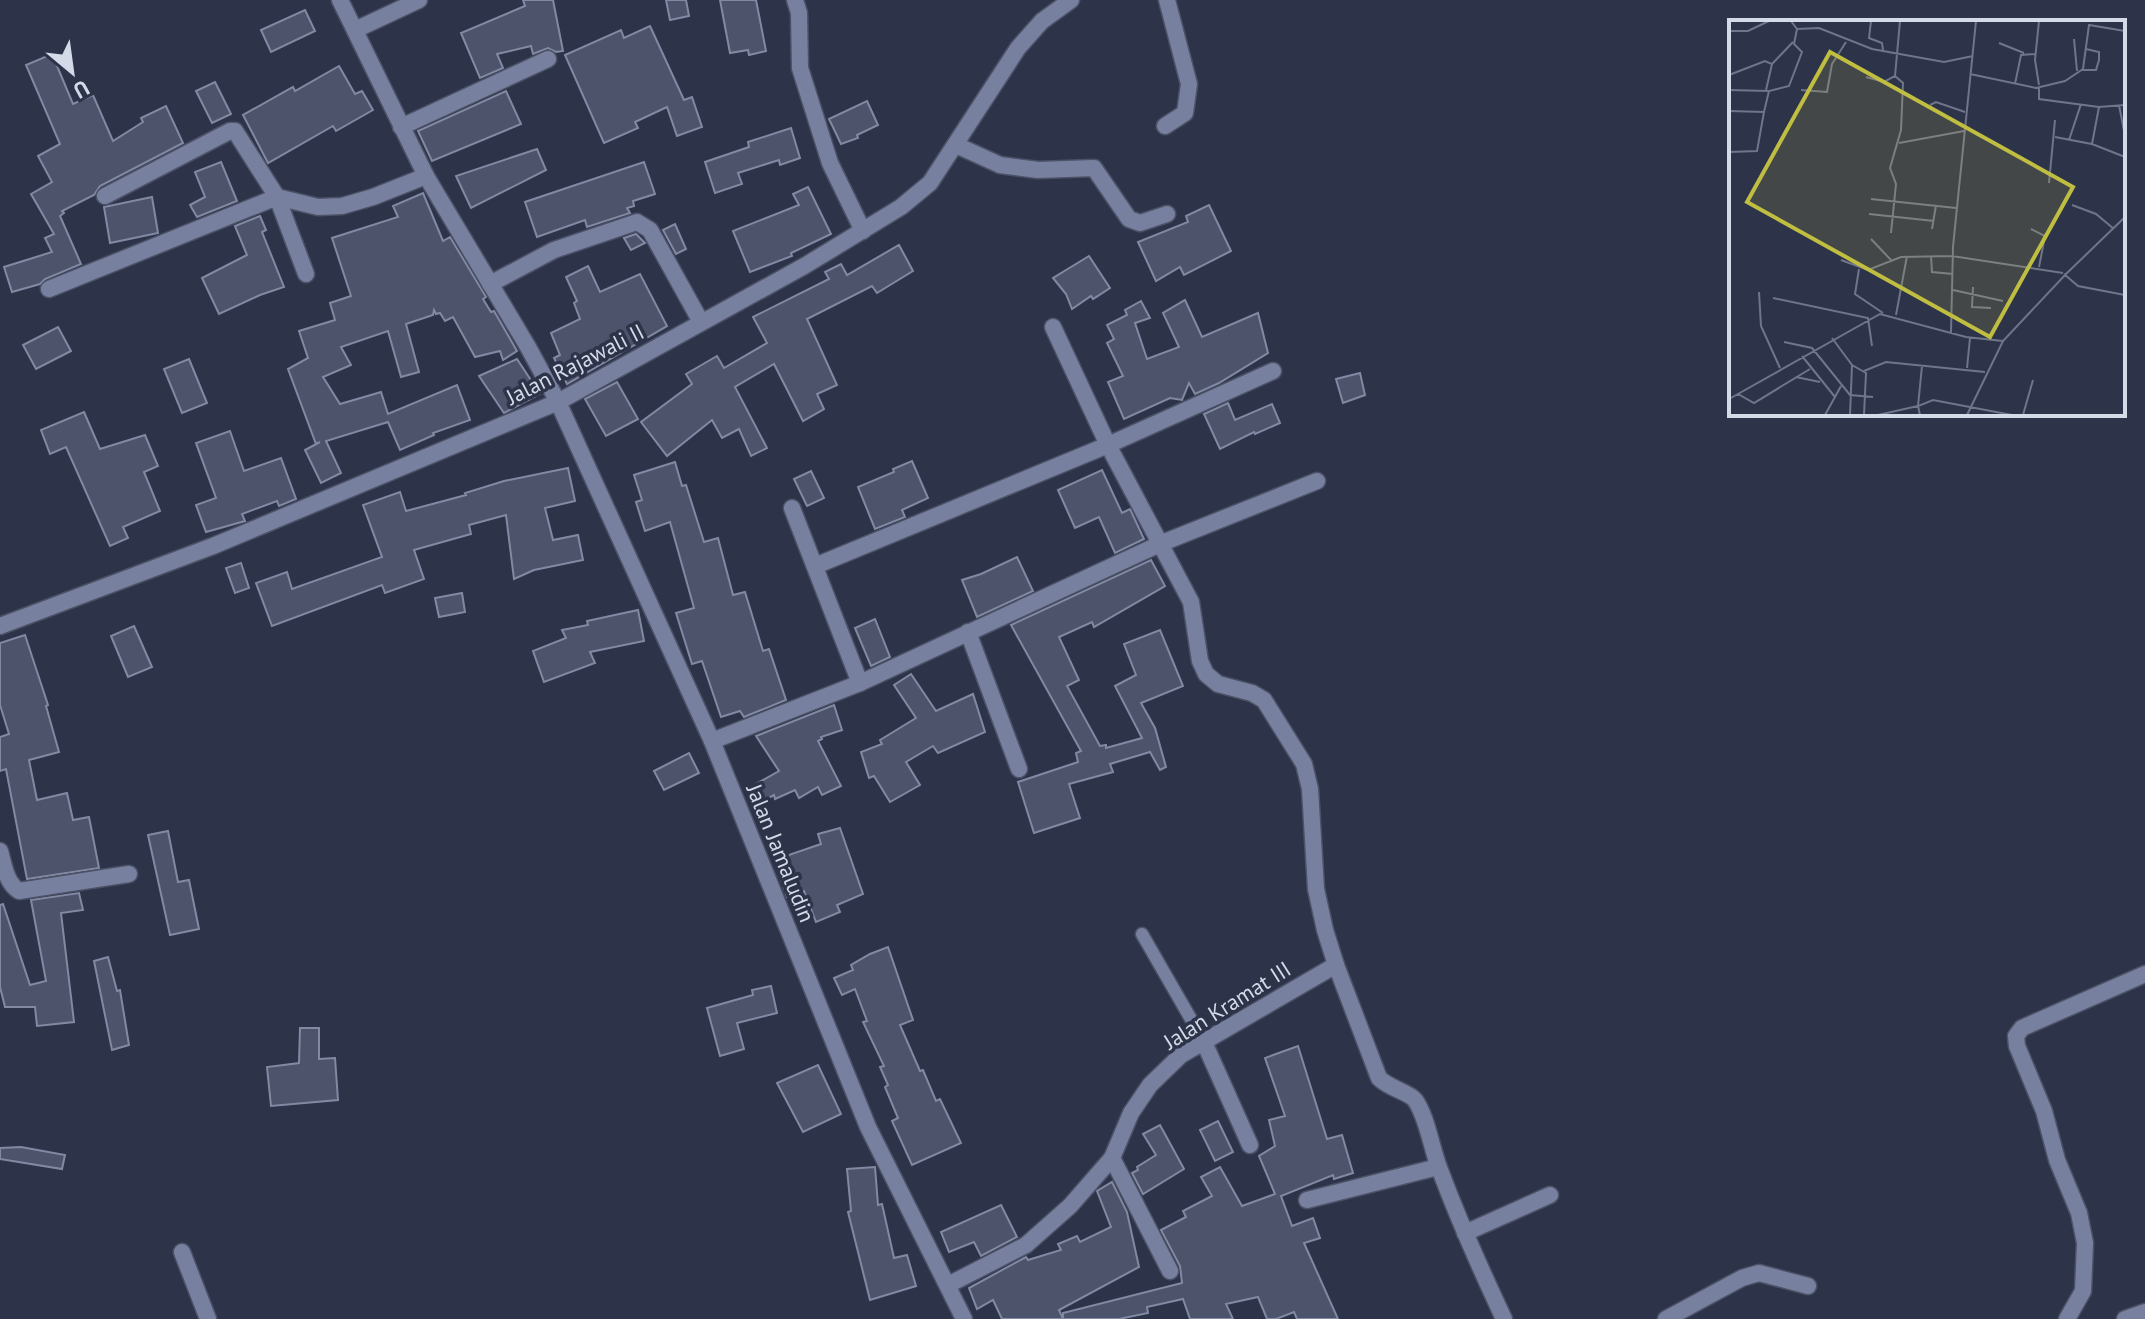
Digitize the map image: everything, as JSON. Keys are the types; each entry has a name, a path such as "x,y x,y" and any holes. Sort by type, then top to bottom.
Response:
{"street":[{"name":"Jalan Jamaludin","path":"340,0 426,176 558,402 712,741 868,1127 964,1319"},
{"path":"355,30 419,0"},
{"path":"795,0 799,13 800,68 830,163 863,231"},
{"name":"Jalan Rajawali II","path":"0,626 213,546 558,402 806,265 901,207 930,183 1018,48 1042,21 1071,0"},
{"path":"1165,126 1185,113 1189,84 1167,0"},
{"path":"401,127 548,59"},
{"path":"105,196 230,131 239,135 277,197 306,274"},
{"path":"956,145 1000,165 1038,170 1094,168 1129,219 1140,223 1167,214"},
{"path":"49,289 277,197 318,207 342,206 426,176"},
{"path":"490,284 554,250 605,230 637,222 650,230 701,322"},
{"path":"1053,327 1108,445 1191,602 1200,661 1206,674 1218,684 1252,693 1264,700 1304,764 1310,789 1316,889 1336,965 1379,1078 1416,1101 1438,1167 1504,1319"},
{"path":"815,566 1108,445 1273,371"},
{"path":"712,741 860,683 1162,543 1317,481"},
{"path":"792,508 860,683"},
{"path":"968,632 1019,769"},
{"path":"0,851 8,879 19,891 129,874"},
{"name":"Jalan Kramat III","path":"948,1285 1026,1245 1070,1206 1112,1158 1131,1113 1150,1085 1181,1055 1336,965"},
{"path":"2067,1319 2083,1291 2085,1243 2079,1213 2057,1160 2044,1111 2017,1046 2016,1036 2022,1028 2145,974"},
{"path":"1203,1040 1250,1145"},
{"path":"1112,1158 1170,1271"},
{"path":"1307,1200 1438,1167"},
{"path":"1465,1233 1550,1195"},
{"path":"182,1252 208,1319"},
{"path":"1666,1319 1742,1278 1759,1273 1808,1286"},
{"path":"2125,1319 2145,1312"}],"lane":[{"path":"1142,934 1203,1040"}],"building":[{"path":"523,0 553,0 563,51 548,48 533,54 531,46 497,54 503,68 480,78 461,33 525,6"},
{"path":"666,0 686,0 689,16 670,20"},
{"path":"720,0 756,0 766,51 749,55 748,50 730,53"},
{"path":"305,10 315,31 271,52 261,30"},
{"path":"650,26 684,100 692,97 702,127 677,136 667,107 635,122 638,128 604,143 565,55 621,30 624,38"},
{"path":"52,54 73,104 93,95 113,141 143,122 141,118 166,106 183,143 100,186 94,195 62,211 64,213 60,216 81,264 40,284 12,292 4,267 52,252 45,238 54,234 31,194 52,182 38,156 60,144 26,65"},
{"path":"339,66 355,94 362,91 373,110 336,131 333,126 268,163 243,115"},
{"path":"215,82 231,114 212,123 196,91"},
{"path":"506,91 521,124 432,161 418,131"},
{"path":"867,101 878,125 857,135 858,138 841,144 829,119"},
{"path":"791,128 800,158 780,165 779,160 738,173 742,184 715,193 705,162 749,147 748,142"},
{"path":"537,149 546,170 471,208 456,176"},
{"path":"221,162 237,201 197,217 190,205 205,197 195,172"},
{"path":"644,162 655,194 633,201 634,206 627,208 630,213 587,227 585,220 537,237 525,202"},
{"path":"808,187 831,234 791,253 792,256 750,272 733,231 799,205 793,194"},
{"path":"423,193 443,241 450,237 486,297 483,299 491,312 494,311 517,351 503,360 500,351 475,357 453,317 445,321 434,310 433,315 406,324 419,372 401,377 388,331 341,347 351,365 323,377 340,404 381,392 388,414 457,385 470,420 433,433 400,450 388,422 326,441 341,473 321,483 305,450 320,442 316,444 288,369 308,358 299,331 335,320 330,303 351,296 332,238 398,217 393,206"},
{"path":"152,197 158,233 110,243 104,207"},
{"path":"1209,205 1231,251 1184,275 1180,267 1156,281 1138,242 1188,222 1186,216"},
{"path":"260,216 266,230 262,232 284,287 219,314 202,278 247,255 235,226"},
{"path":"675,224 686,249 676,254 663,230"},
{"path":"636,234 645,243 631,250 624,238"},
{"path":"899,245 913,271 877,293 872,286 807,319 837,385 817,394 824,409 803,421 774,364 735,387 767,448 751,456 739,429 722,438 712,420 667,456 641,422 692,384 686,374 717,356 724,368 767,343 753,317 829,279 825,272 841,264 847,275"},
{"path":"1089,256 1110,288 1072,309 1066,294 1053,278"},
{"path":"588,266 600,292 640,274 667,326 567,384 554,358 560,355 551,333 580,319 574,303 577,301 566,277"},
{"path":"1185,300 1202,337 1258,313 1268,353 1195,394 1189,383 1182,400 1170,398 1124,419 1108,382 1123,376 1107,343 1114,339 1107,325 1127,315 1125,310 1141,301 1150,318 1135,323 1147,359 1179,347 1163,313"},
{"path":"58,327 71,351 36,369 23,345"},
{"path":"189,359 207,403 182,413 164,369"},
{"path":"517,359 540,394 504,413 479,376"},
{"path":"1360,373 1365,395 1343,403 1336,379"},
{"path":"617,382 638,419 606,436 585,399"},
{"path":"1228,403 1235,420 1272,404 1280,423 1220,449 1204,414"},
{"path":"84,412 100,449 145,435 158,466 144,472 160,511 123,527 128,538 110,546 66,447 50,454 41,430"},
{"path":"230,431 244,471 281,458 296,499 279,506 277,501 242,514 245,521 206,532 196,505 216,498 196,443"},
{"path":"912,461 928,498 902,510 905,517 875,529 858,487"},
{"path":"675,462 682,486 686,485 704,542 718,538 733,595 745,592 763,651 769,649 786,700 744,717 740,711 721,717 702,661 692,664 676,613 694,608 670,522 645,531 636,502 642,500 634,475"},
{"path":"568,468 575,501 545,508 553,540 578,535 583,560 534,570 514,579 506,515 469,525 471,534 414,550 424,579 385,593 382,585 272,626 256,583 287,572 292,589 382,557 363,505 400,492 406,511 504,481"},
{"path":"1102,470 1122,513 1130,509 1144,539 1115,553 1099,517 1075,528 1058,490"},
{"path":"811,471 824,498 807,506 794,479"},
{"path":"1017,557 1033,591 977,617 962,580"},
{"path":"1151,560 1165,586 1094,627 1092,622 1059,637 1079,680 1067,686 1100,746 1106,745 1106,748 1142,738 1115,686 1136,675 1124,644 1160,630 1183,686 1141,703 1155,728 1166,767 1160,770 1150,752 1110,764 1113,772 1069,784 1080,818 1034,833 1018,782 1078,762 1076,753 1081,751 1011,625"},
{"path":"241,563 249,588 235,593 226,568"},
{"path":"462,593 465,612 439,617 435,598"},
{"path":"638,610 644,641 590,652 595,663 544,682 533,651 566,638 562,630"},
{"path":"875,619 890,657 871,666 855,628"},
{"path":"134,626 152,667 128,677 111,636"},
{"path":"25,635 48,705 59,752 29,760 37,800 67,793 73,820 89,817 99,868 27,879 6,769 0,771 0,737 9,734 0,705 0,643"},
{"path":"911,674 936,711 973,694 985,732 938,753 933,746 906,762 920,785 890,802 874,776 869,778 861,752 882,744 880,740 916,718 894,685"},
{"path":"834,705 842,730 818,741 841,786 822,795 818,787 799,798 795,790 775,799 774,795 755,805 747,789 779,771 756,736"},
{"path":"689,753 699,773 664,790 654,771"},
{"path":"840,828 863,894 837,905 840,912 816,922 804,891 787,897 774,860 821,844 818,834"},
{"path":"168,831 178,882 189,880 199,929 170,935 148,835"},
{"path":"79,893 83,910 61,913 74,1022 37,1026 35,1007 5,1007 0,987 0,905 3,904 30,985 46,981 31,900"},
{"path":"888,947 913,1020 900,1025 920,1071 923,1070 936,1101 940,1099 961,1143 912,1165 892,1121 898,1118 885,1087 888,1085 880,1067 884,1066 863,1022 867,1021 855,989 842,995 834,978 853,970 851,965 870,954"},
{"path":"108,957 117,991 120,990 129,1045 112,1050 94,961"},
{"path":"771,986 777,1013 737,1023 744,1049 720,1056 707,1008 753,995 752,990"},
{"path":"300,1028 319,1028 319,1059 335,1058 338,1100 271,1106 267,1067 299,1063"},
{"path":"1298,1046 1327,1139 1342,1135 1353,1173 1334,1179 1333,1175 1281,1196 1292,1226 1313,1218 1320,1238 1304,1243 1338,1319 1297,1319 1294,1312 1267,1319 1258,1297 1226,1304 1233,1319 1190,1319 1183,1299 1147,1307 1148,1313 1119,1319 1063,1319 1063,1313 1182,1283 1180,1266 1161,1230 1186,1217 1183,1211 1212,1196 1201,1177 1220,1167 1242,1206 1275,1194 1259,1156 1275,1146 1269,1120 1285,1116 1265,1058"},
{"path":"818,1065 841,1114 803,1132 777,1083"},
{"path":"1218,1121 1233,1152 1215,1161 1200,1130"},
{"path":"1160,1125 1184,1169 1143,1194 1132,1173 1156,1155 1143,1134"},
{"path":"21,1147 65,1155 62,1169 0,1159 0,1148"},
{"path":"875,1167 878,1205 882,1204 894,1258 907,1255 916,1286 870,1300 848,1212 851,1211 847,1169"},
{"path":"1112,1182 1127,1212 1139,1267 1059,1310 1063,1319 1002,1319 993,1300 977,1309 969,1288 1026,1257 1028,1260 1061,1250 1058,1244 1077,1236 1080,1242 1111,1227 1097,1191"},
{"path":"1001,1205 1017,1237 981,1256 974,1242 949,1252 941,1232"}]}
